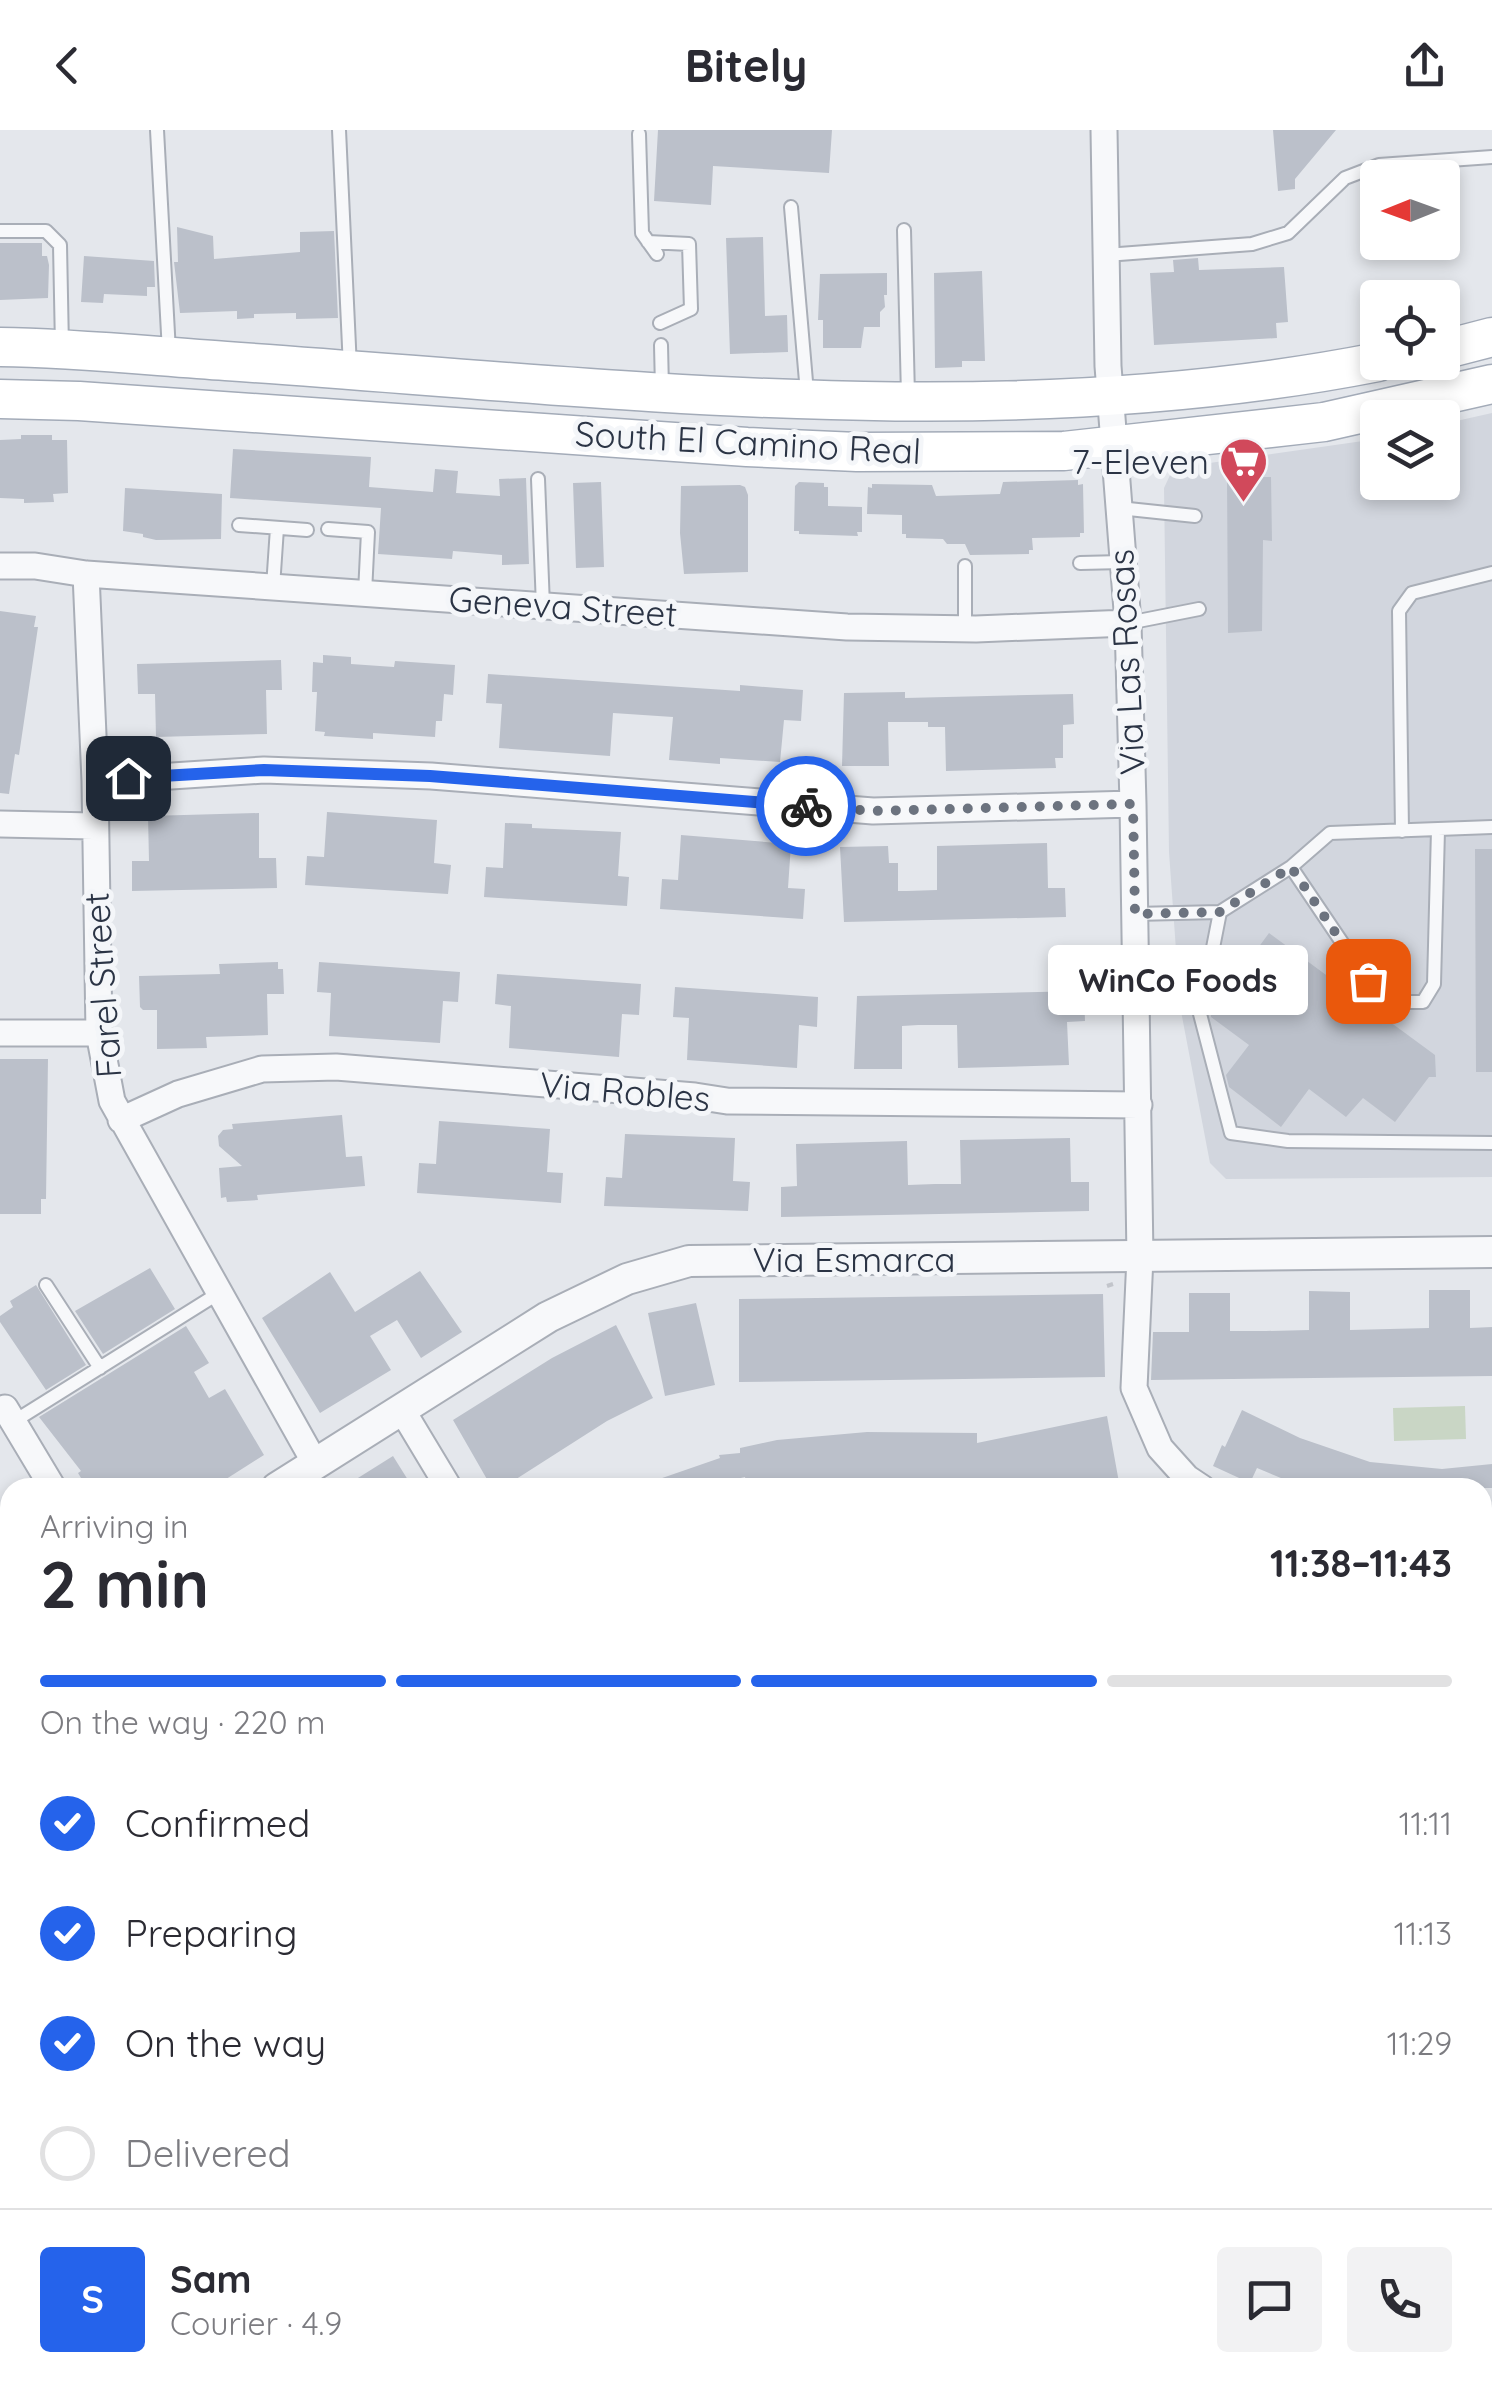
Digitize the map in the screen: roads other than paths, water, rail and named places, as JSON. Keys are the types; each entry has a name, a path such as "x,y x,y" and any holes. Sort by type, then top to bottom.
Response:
{"main road":[{"path":"1460,345 1492,337"},
{"name":"South El Camino Real","path":"0,347 662,392 908,404 1112,398 1360,365"},
{"path":"0,372 22,370 53,350"},
{"name":"South El Camino Real","path":"0,399 802,450 1064,451 1324,422 1492,384"}],"street":[{"name":"Via Las Rosas","path":"1104,130 1112,398 1128,623 1133,804 1140,1257 1134,1388 1160,1448 1183,1478"},
{"name":"Geneva Street","path":"0,566 847,627 964,629 1128,623"},
{"name":"Farel Street","path":"86,574 99,1033 112,1102 315,1463"},
{"path":"94,781 264,770 430,776 873,811 1133,804"},
{"path":"0,824 93,826"},
{"path":"0,1033 99,1033"},
{"name":"Via Robles","path":"121,1120 178,1094 262,1069 299,1068 620,1090 728,1102 1138,1105"},
{"name":"Via Esmarca","path":"292,1478 548,1317 627,1279 690,1261 1492,1252"},
{"path":"402,1410 443,1478"},
{"path":"9,1415 47,1478"}],"lane":[{"path":"156,130 169,358"},
{"path":"339,130 350,370"},
{"path":"638,134 642,232 657,254"},
{"path":"1106,255 1252,244 1288,232 1345,178 1379,164 1492,157"},
{"path":"790,207 808,401"},
{"path":"904,230 908,404"},
{"path":"0,231 46,231 60,245 53,350"},
{"path":"648,242 690,244 691,309 660,323"},
{"path":"661,346 662,392"},
{"path":"538,479 544,606"},
{"path":"1120,508 1194,516"},
{"path":"239,525 308,530"},
{"path":"273,587 276,528"},
{"path":"328,528 368,532 366,593"},
{"path":"1080,563 1124,562"},
{"path":"964,629 965,566"},
{"path":"1402,831 1399,611 1412,593 1492,573"},
{"path":"1128,623 1199,608"},
{"path":"1135,914 1220,912 1291,867 1330,832 1492,827"},
{"path":"1291,867 1368,981 1402,1002 1423,1002 1434,984 1438,830"},
{"path":"1220,912 1200,1014 1231,1134 1288,1141 1492,1143"},
{"path":"46,1285 100,1368"},
{"path":"9,1415 100,1368 219,1293"}],"place":[{"name":"7-Eleven","path":"1244,504"},
{"name":"WinCo Foods","path":"1368,981"}]}
